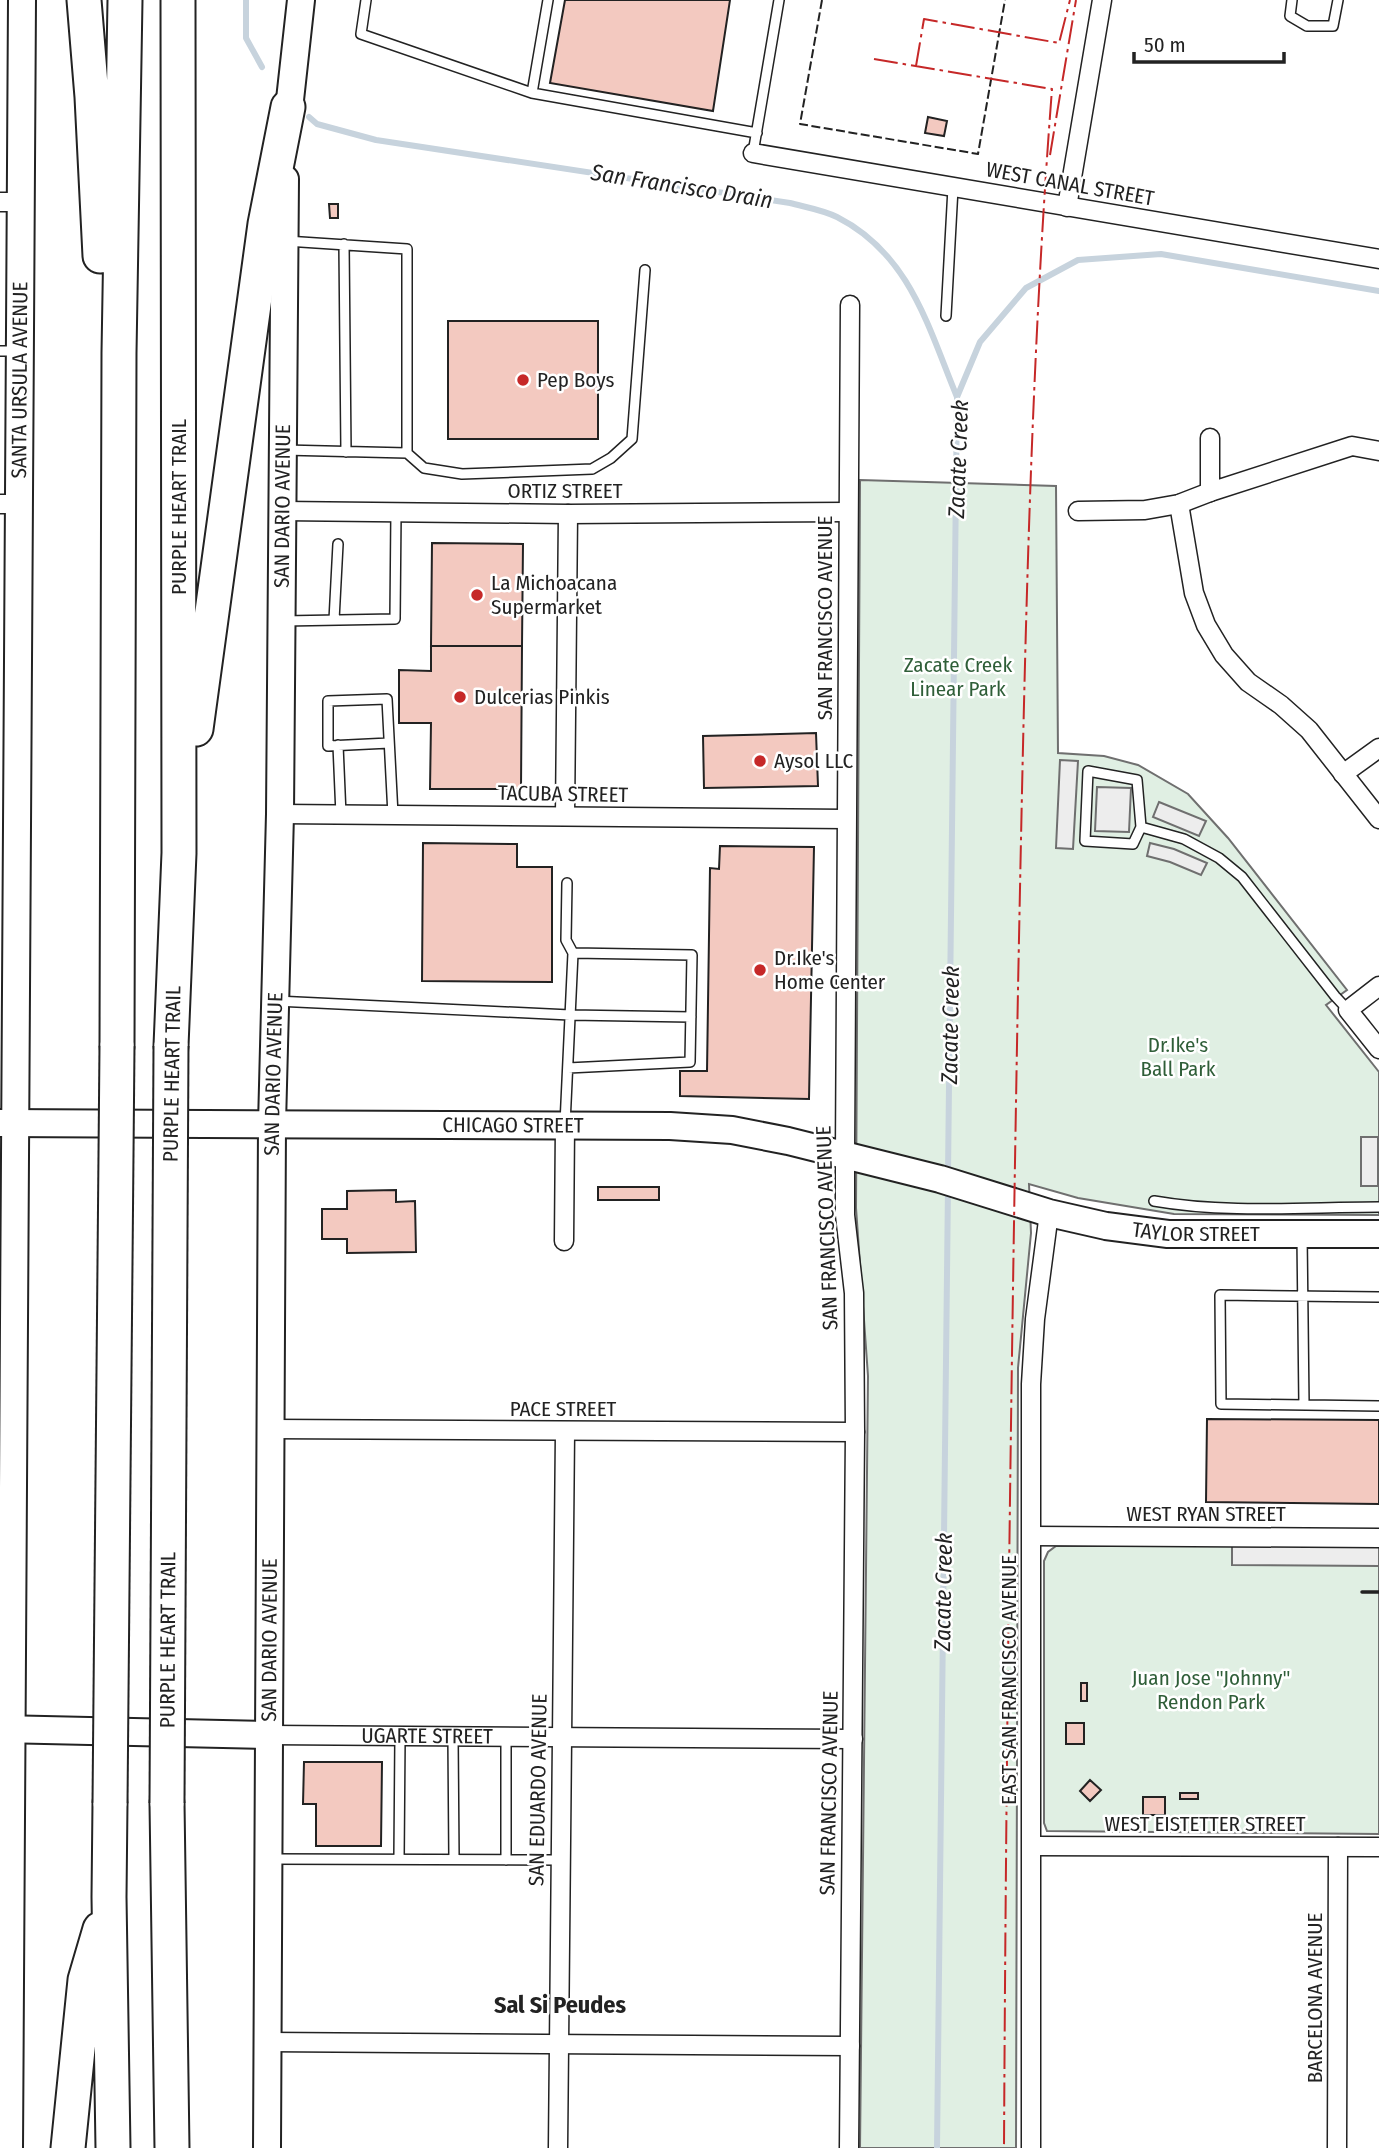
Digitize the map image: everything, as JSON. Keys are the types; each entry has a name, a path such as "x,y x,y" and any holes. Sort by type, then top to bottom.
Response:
{"highway":[{"path":"84,0 101,271 119,353"},
{"path":"113,2148 109,1896 117,1046 119,353 125,0"},
{"name":"PURPLE HEART TRAIL","path":"172,2148 167,1803 171,1046 179,853 178,0"},
{"path":"179,853 265,224 288,107"},
{"path":"68,2148 85,1980 109,1896"}],"main road":[{"name":"SANTA URSULA AVENUE","path":"9,2148 5,2033 5,1729 7,1123 11,955 8,813 13,693 13,557 9,504 11,202 22,0"},
{"name":"SAN DARIO AVENUE","path":"267,2148 272,1124 280,814 284,240 288,107 301,0"},
{"name":"CHICAGO STREET","path":"7,1123 670,1126 732,1130 940,1179 1017,1203"},
{"name":"TAYLOR STREET","path":"1017,1203 1107,1226 1168,1234 1379,1234"},
{"name":"UGARTE STREET","path":"5,1729 269,1735"}],"street":[{"path":"1067,207 1102,0"},
{"name":"WEST CANAL STREET","path":"753,153 1379,259"},
{"name":"SAN FRANCISCO AVENUE","path":"849,2148 855,1432 854,1293 845,1215 850,305"},
{"path":"1210,438 1210,492"},
{"path":"1079,511 1145,510 1179,504 1352,446 1379,451"},
{"path":"1179,504 1194,593 1206,625 1224,655 1248,682 1281,705 1309,730 1379,819"},
{"name":"ORTIZ STREET","path":"282,511 568,514 848,512"},
{"path":"565,816 568,514"},
{"path":"1343,774 1379,748"},
{"name":"TACUBA STREET","path":"280,814 846,820"},
{"path":"1379,986 1348,1010 1379,1049"},
{"path":"564,1241 565,1125"},
{"name":"EAST SAN FRANCISCO AVENUE","path":"1031,2148 1031,1384 1035,1319 1049,1213"},
{"name":"PACE STREET","path":"270,1429 855,1432"},
{"name":"SAN EDUARDO AVENUE","path":"558,2148 565,1432"},
{"name":"WEST RYAN STREET","path":"1032,1536 1379,1538"},
{"name":"UGARTE STREET","path":"269,1735 853,1739"},
{"name":"WEST EISTETTER STREET","path":"1032,1846 1379,1847"},
{"name":"BARCELONA AVENUE","path":"1337,2148 1338,1847"},
{"path":"267,2042 850,2046"}],"lane":[{"path":"366,0 361,34 532,93 757,133"},
{"path":"532,93 548,0"},
{"path":"753,153 779,0"},
{"path":"1292,0 1290,16 1307,26 1333,26 1338,0"},
{"path":"946,316 953,188"},
{"path":"284,240 407,249 407,453"},
{"path":"344,244 346,452"},
{"path":"283,450 407,453 424,468 462,474 592,469 611,458 632,439 645,270"},
{"path":"281,621 395,619 396,512"},
{"path":"334,620 338,544"},
{"path":"389,743 328,746 328,701 387,699 393,815"},
{"path":"338,745 341,815"},
{"path":"1088,771 1136,780 1141,827 1133,844 1085,841 1088,771"},
{"path":"1141,827 1184,839 1219,858 1242,877 1348,1010"},
{"path":"565,1125 573,953 566,940 567,883"},
{"path":"568,1068 690,1062 692,955 573,953"},
{"path":"275,1001 570,1015 691,1017"},
{"path":"1154,1201 1183,1206 1225,1208 1379,1207"},
{"path":"1302,1235 1304,1405"},
{"path":"1379,1297 1220,1295 1221,1404 1379,1406"},
{"path":"399,1859 400,1737"},
{"path":"453,1737 454,1859"},
{"path":"506,1738 506,1860"},
{"path":"270,1858 561,1860"}],"green space":[{"name":"Zacate Creek Linear Park","path":"860,480 1056,486 1058,753 1104,756 1138,765 1188,794 1228,838 1347,990 1326,1005 1379,1072 1379,1215 1174,1214 1078,1198 1029,1184 1031,1233 1018,1368 1016,2148 860,2148 868,1376 856,1208"},
{"name":"Juan Jose \"Johnny\" Rendon Park","path":"1056,1546 1379,1546 1379,1834 1047,1831 1044,1823 1044,1561 1048,1552"}],"shaded area":[{"path":"1060,760 1078,761 1073,849 1056,848"},
{"path":"1097,787 1131,788 1129,832 1095,831"},
{"path":"1159,802 1206,821 1199,836 1153,817"},
{"path":"1150,843 1174,849 1207,863 1201,875 1147,856"},
{"path":"1361,1137 1378,1137 1378,1186 1361,1186"},
{"path":"1232,1546 1379,1546 1379,1566 1232,1565"}],"building":[{"path":"565,0 730,0 713,111 550,83"},
{"path":"928,117 947,121 944,136 925,133"},
{"path":"329,204 338,204 338,218 330,218"},
{"name":"Pep Boys","path":"448,321 598,321 598,439 448,439"},
{"name":"La Michoacana Supermarket","path":"432,543 523,544 522,646 431,646"},
{"name":"Dulcerias Pinkis","path":"431,646 522,646 521,789 430,789 431,723 399,723 399,670 431,671"},
{"name":"Aysol LLC","path":"816,733 818,786 704,788 703,736"},
{"path":"423,843 517,844 517,867 552,867 552,982 422,981"},
{"name":"Dr.Ike's Home Center","path":"720,846 814,847 809,1099 680,1096 680,1071 707,1071 710,868 719,869"},
{"path":"598,1187 659,1187 659,1200 598,1200"},
{"path":"396,1190 396,1202 415,1201 416,1252 347,1253 347,1239 322,1239 322,1209 347,1209 347,1191"},
{"path":"1207,1419 1379,1420 1379,1504 1206,1502"},
{"path":"1081,1683 1087,1683 1087,1701 1081,1701"},
{"path":"1066,1723 1084,1723 1084,1744 1066,1744"},
{"path":"304,1762 382,1762 381,1846 316,1846 316,1804 303,1804"},
{"path":"1090,1780 1101,1790 1090,1801 1080,1791"},
{"path":"1180,1793 1198,1793 1198,1799 1180,1799"},
{"path":"1143,1797 1165,1797 1165,1815 1143,1815"}],"waterway":[{"name":"San Francisco Drain","path":"246,0 246,38 262,67"},
{"name":"San Francisco Drain","path":"309,117 317,124 376,140 790,203 837,217 862,232 899,272 926,319 957,397"},
{"name":"Zacate Creek","path":"948,1173 957,397 980,342 1026,288 1078,260 1161,254 1379,291"},
{"name":"Zacate Creek","path":"937,2148 948,1187"}],"fence":[{"path":"822,0 800,124 978,154 1005,0"}],"wall":[{"path":"1362,1592 1379,1592"}],"power":[{"path":"916,66 924,19 1059,43 1070,0"},
{"path":"1050,155 1076,0"},
{"path":"874,59 1052,89 1033,426 1023,764 1011,1423 1004,2148"}],"place":[{"name":"Pep Boys","path":"523,380"},
{"name":"La Michoacana Supermarket","path":"477,595"},
{"name":"Dulcerias Pinkis","path":"460,697"},
{"name":"Aysol LLC","path":"760,761"},
{"name":"Dr.Ike's Home Center","path":"760,970"}],"district":[{"name":"Sal Si Peudes","path":"560,2005"}],"park label":[{"name":"Dr.Ike's Ball Park","path":"1178,1057"}]}
